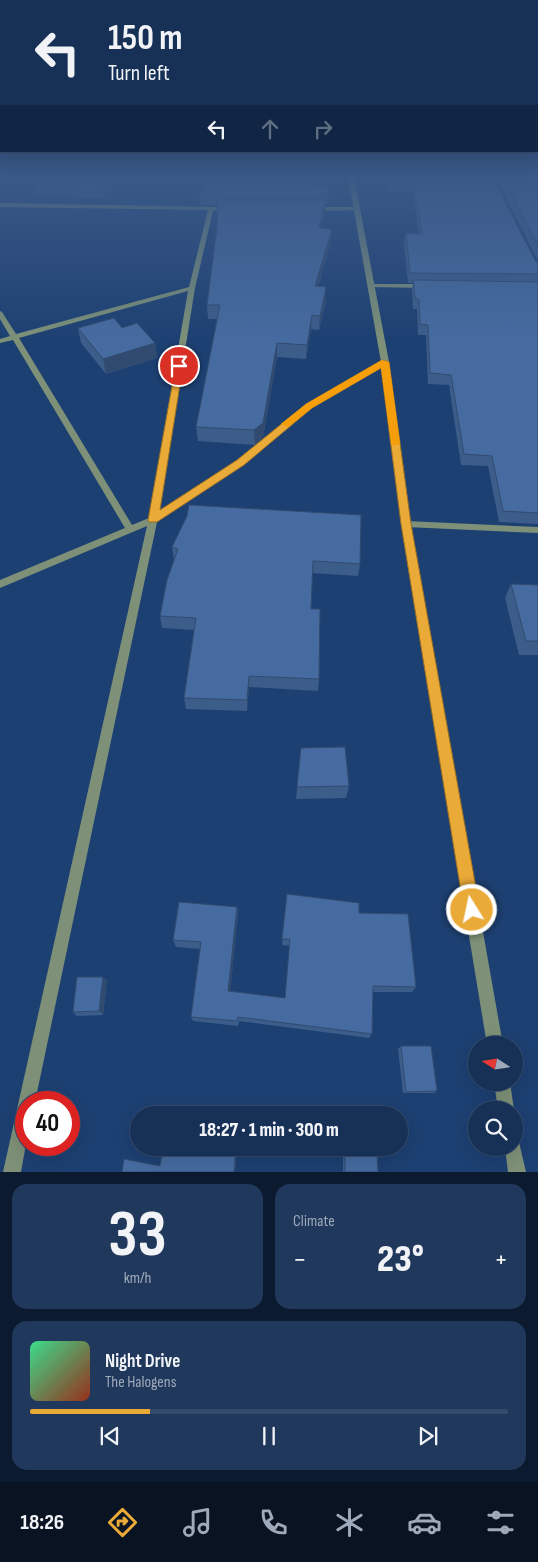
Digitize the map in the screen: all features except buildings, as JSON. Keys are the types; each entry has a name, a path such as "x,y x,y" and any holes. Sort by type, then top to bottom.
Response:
{"street":[{"path":"30,1091 153,520 192,288 209,232"},
{"path":"360,232 385,362 406,524 493,1036"},
{"path":"370,285 429,286"},
{"path":"0,341 192,288"},
{"path":"0,313 16,336 130,529"},
{"path":"0,584 153,520 240,463 309,406 385,362"},
{"path":"406,524 538,530"},
{"path":"12,1172 16,1156"},
{"path":"514,1156 517,1172"}],"slow traffic":[{"path":"286,424 309,406 385,362 395,443"}],"route":[{"path":"179,366 153,520 240,463 309,406 385,362 406,524 472,910"}]}
